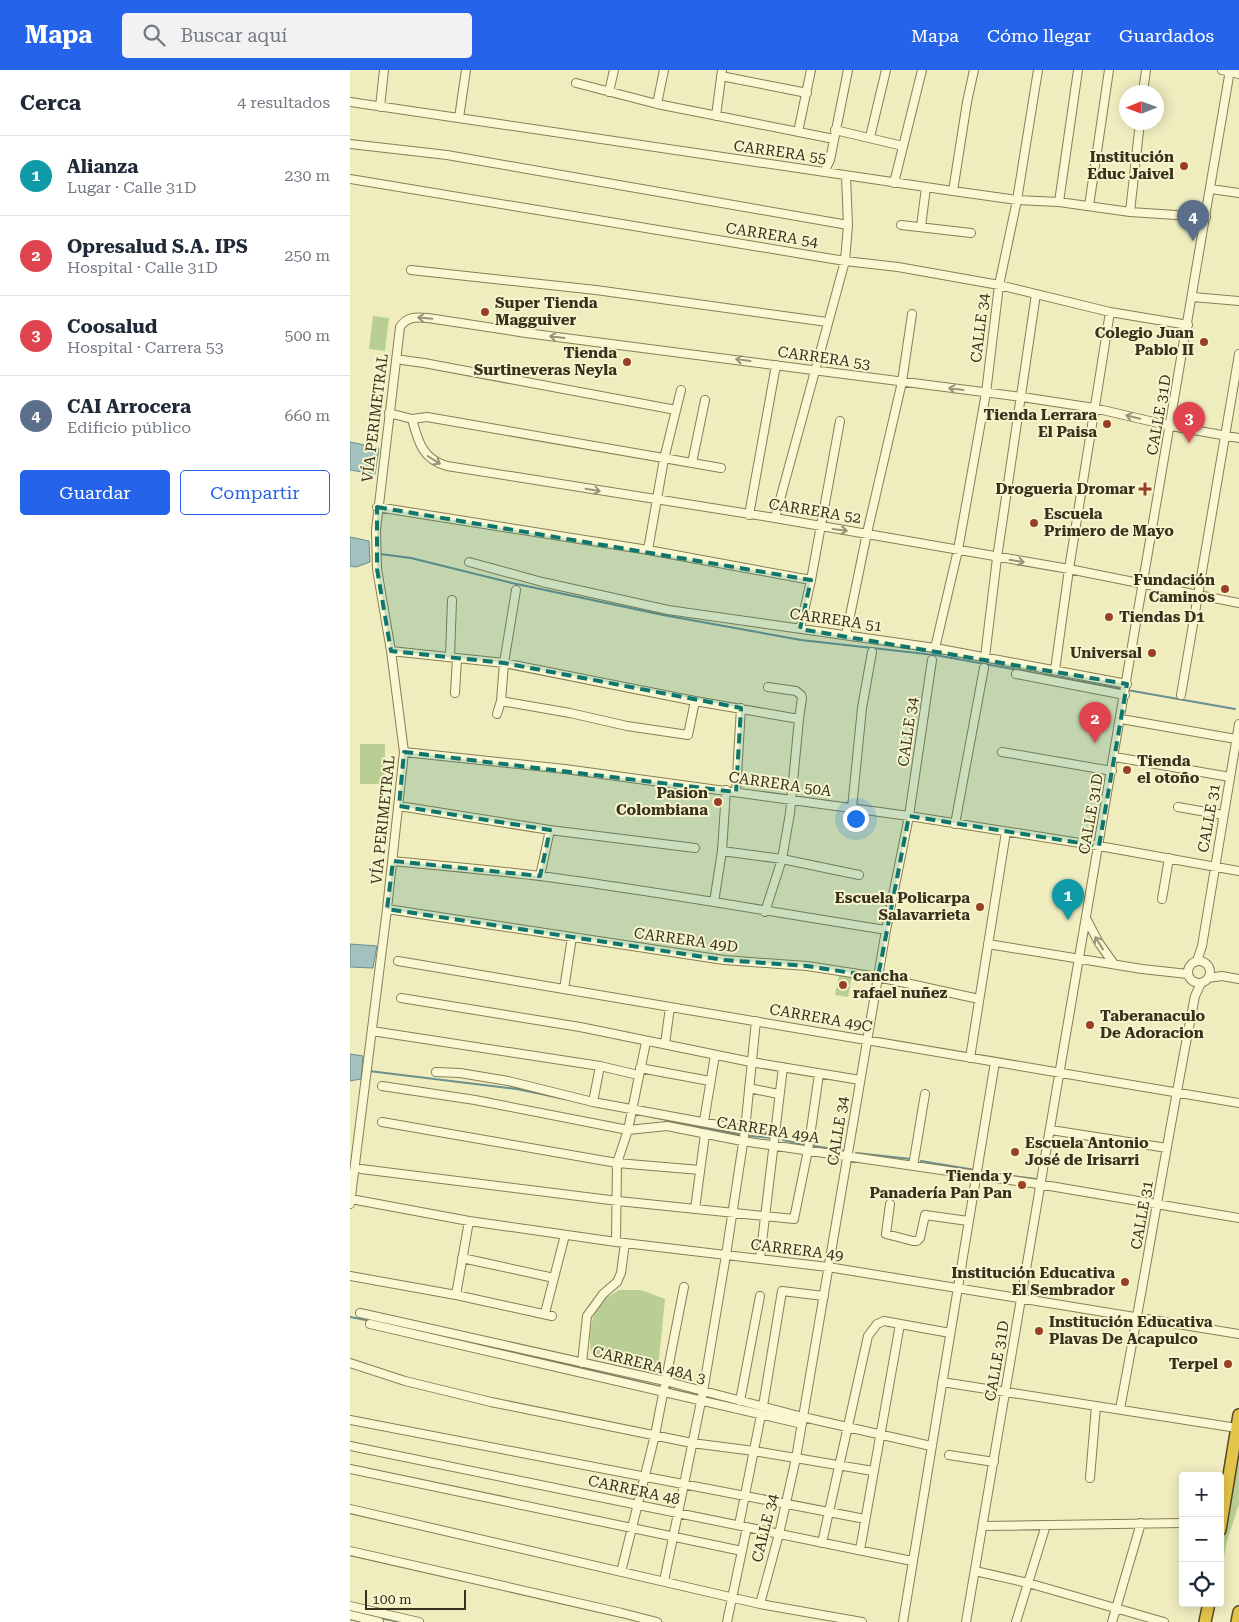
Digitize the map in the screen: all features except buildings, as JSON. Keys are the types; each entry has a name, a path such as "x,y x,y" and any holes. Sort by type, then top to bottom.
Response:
{"highway":[{"path":"1222,1517 1239,1415"},
{"path":"1206,1622 1208,1607"},
{"path":"1237,1622 1239,1612"}],"street":[{"path":"380,107 384,70"},
{"path":"459,118 466,70"},
{"path":"609,92 614,70"},
{"path":"658,104 664,70"},
{"path":"798,132 812,70"},
{"path":"824,172 830,160 848,70"},
{"path":"870,138 886,70"},
{"path":"894,183 922,70"},
{"path":"953,192 974,70"},
{"name":"CALLE 34","path":"935,648 958,550 986,393 999,285 1017,200 1038,70"},
{"path":"1059,202 1078,70"},
{"path":"1089,206 1109,70"},
{"path":"1144,85 1146,70"},
{"path":"1227,71 1239,74"},
{"name":"CALLE 31D","path":"966,1622 1193,297 1211,189 1227,71"},
{"path":"716,116 722,73 807,93"},
{"path":"576,84 658,104 798,132 870,138 903,146"},
{"name":"CARRERA 55","path":"350,102 953,192 1017,200 1059,202 1130,212 1206,217"},
{"path":"1130,212 1139,130"},
{"path":"350,144 446,155 848,225"},
{"path":"775,518 844,261 848,225 846,176"},
{"name":"CARRERA 54","path":"350,179 844,261 898,267 999,285 1110,312 1188,325"},
{"path":"922,227 926,188"},
{"path":"1211,189 1239,194"},
{"path":"901,225 970,233"},
{"path":"411,270 596,290 827,322"},
{"path":"985,657 997,558 1036,294"},
{"path":"1193,297 1239,301"},
{"path":"1055,670 1110,312"},
{"path":"846,635 867,533 902,382 912,314"},
{"name":"CARRERA 53","path":"404,322 416,317 428,318 1022,397 1094,408 1171,426 1239,438"},
{"name":"VÍA PERIMETRAL","path":"350,1204 393,861 404,752 391,651 377,569 376,530 377,507 389,413 399,360 400,327 404,322"},
{"path":"1181,695 1239,354"},
{"path":"399,360 676,410"},
{"path":"748,514 776,365"},
{"path":"648,550 664,459 681,390"},
{"path":"692,463 705,400"},
{"path":"389,413 412,419 427,416 721,468"},
{"name":"CARRERA 52","path":"412,419 423,449 432,460 438,463 820,527 867,533 997,558 1069,569 1239,603"},
{"path":"800,629 811,580 840,421"},
{"path":"377,507 648,550 811,580"},
{"name":"CARRERA 51","path":"470,562 542,582 668,610 935,648 1126,684"},
{"path":"497,714 501,702 504,663 516,590"},
{"path":"452,600 455,693"},
{"path":"391,651 504,663 695,701 799,719"},
{"path":"852,808 862,708 872,652"},
{"name":"CALLE 34","path":"760,1604 779,1534 796,1458 886,930 909,816 932,660"},
{"path":"955,824 984,668"},
{"path":"1016,674 1125,695"},
{"path":"765,912 782,859 791,801 802,698 796,691 768,687"},
{"path":"501,702 570,713 627,726 688,735 695,701"},
{"path":"736,792 741,708"},
{"path":"1121,719 1236,739"},
{"name":"CALLE 31","path":"1197,961 1202,946 1239,724"},
{"name":"CARRERA 50A","path":"404,752 565,769 909,816 1099,846 1239,871"},
{"path":"1002,752 1112,771"},
{"path":"1114,757 1230,777"},
{"path":"714,902 722,851 726,790"},
{"path":"399,806 550,830 695,848"},
{"path":"1178,807 1223,815"},
{"path":"540,876 550,830"},
{"path":"970,1058 1006,832"},
{"path":"722,851 782,859 859,875"},
{"path":"1162,899 1169,858"},
{"path":"393,861 540,876 886,930"},
{"name":"CARRERA 49D","path":"387,909 724,960 807,966 878,977 979,999"},
{"path":"1087,920 1099,943 1114,964"},
{"path":"564,989 572,937"},
{"path":"988,944 1114,964 1178,972 1189,971"},
{"name":"CALLE 31","path":"1202,946 1207,965"},
{"name":"CARRERA 49C","path":"398,961 1239,1103"},
{"path":"1189,971 1192,964 1197,961 1207,965 1222,976"},
{"path":"1207,965 1210,972 1208,978"},
{"path":"1189,971 1198,982 1222,976 1239,979"},
{"name":"CALLE 31","path":"1120,1410 1158,1205 1176,1092 1198,982"},
{"path":"401,998 580,1027 646,1042 860,1080"},
{"path":"665,1044 670,1007"},
{"path":"664,1582 702,1397 726,1256 744,1130 756,1021"},
{"path":"372,1031 639,1072 710,1080"},
{"path":"616,1242 617,1162 628,1130 646,1042"},
{"path":"704,1122 715,1055"},
{"path":"903,1622 995,1062"},
{"path":"593,1102 600,1066"},
{"path":"760,1259 774,1145 778,1094 783,1067"},
{"path":"436,1072 460,1073 508,1081 593,1102 744,1130"},
{"path":"361,1170 618,1202 794,1219 808,1150 819,1074"},
{"name":"CARRERA 49A","path":"382,1086 475,1100 628,1130 667,1126 742,1141 1042,1185 1239,1218"},
{"path":"749,1088 778,1094"},
{"path":"912,1166 925,1094"},
{"path":"382,1122 617,1162 700,1170"},
{"path":"1051,1130 1167,1148"},
{"path":"695,1209 705,1134"},
{"name":"CARRERA 49","path":"351,1199 469,1221 565,1235 828,1267 1239,1334"},
{"path":"890,1204 886,1234 913,1241 917,1241 920,1238 925,1215 968,1221"},
{"path":"456,1294 469,1221"},
{"path":"350,1276 456,1294 549,1315 554,1278 565,1235"},
{"path":"582,1363 587,1316 603,1294 617,1282 621,1273 625,1243"},
{"path":"462,1258 554,1278"},
{"path":"621,1572 646,1477 684,1287"},
{"path":"763,1406 782,1291 824,1296"},
{"path":"740,1401 760,1296"},
{"name":"CARRERA 48A 3","path":"360,1313 582,1363 664,1388 702,1397 740,1401 763,1406 802,1420 848,1426 931,1446"},
{"path":"822,1542 868,1336 876,1324 884,1322 950,1333"},
{"path":"370,1324 664,1388 702,1397 761,1415 802,1420"},
{"path":"860,1550 900,1324"},
{"path":"350,1364 406,1381 491,1402 692,1443 754,1451 874,1471"},
{"path":"942,1382 1237,1428"},
{"path":"1090,1478 1096,1406"},
{"path":"727,1622 742,1552 745,1496 761,1415"},
{"path":"350,1420 865,1519"},
{"name":"CARRERA 48","path":"350,1446 912,1561"},
{"path":"949,1454 994,1462"},
{"path":"350,1469 742,1552"},
{"path":"350,1509 760,1604 862,1622"},
{"path":"983,1526 1179,1522"},
{"path":"1112,1622 1140,1523"},
{"path":"1016,1622 1046,1525"},
{"path":"350,1551 622,1612 656,1622"},
{"path":"975,1571 1028,1583 1164,1622"},
{"path":"350,1606 418,1622"},
{"path":"350,1615 379,1622"}],"highlighted area":[{"path":"377,507 811,580 800,629 1127,684 1099,846 909,816 878,977 807,966 724,960 387,909 393,861 540,876 550,830 399,806 404,752 736,792 741,708 504,663 391,651 377,569"}],"green space":[{"path":"373,316 389,318 385,351 369,349"},
{"path":"360,744 385,744 385,784 360,784"},
{"name":"cancha rafael nuñez","path":"839,974 852,976 848,997 835,995"},
{"path":"619,1290 641,1290 665,1299 658,1368 591,1353 590,1332 596,1310 605,1299"},
{"path":"1239,1440 1239,1504 1224,1556 1224,1528"}],"water":[{"path":"350,442 379,448 375,474 350,470"},
{"path":"350,537 369,541 370,562 356,567 350,566"},
{"path":"350,944 377,946 373,968 350,967"},
{"path":"350,1054 363,1056 361,1079 350,1081"}],"waterway":[{"path":"380,554 411,558 512,583 663,615 801,640 935,655 1122,689"},
{"path":"1127,690 1235,709"},
{"path":"369,1071 517,1089 565,1099"},
{"path":"638,1114 740,1135"},
{"path":"750,1136 772,1138"},
{"path":"783,1140 805,1145"},
{"path":"814,1146 846,1151"},
{"path":"856,1153 911,1159"},
{"path":"921,1161 975,1170"},
{"path":"987,1173 1036,1179"},
{"path":"350,1317 371,1321"},
{"path":"400,1327 516,1352 661,1387"},
{"path":"665,1388 700,1396"},
{"path":"704,1397 763,1411"},
{"path":"355,1613 400,1622"}],"place":[{"name":"Institución Educ Jaivel","path":"1184,166"},
{"name":"CAI Arrocera","path":"1193,241"},
{"name":"Super Tienda Magguiver","path":"485,312"},
{"name":"Colegio Juan Pablo II","path":"1204,342"},
{"name":"Tienda Surtineveras Neyla","path":"627,362"},
{"name":"Tienda Lerrara El Paisa","path":"1107,424"},
{"name":"Coosalud","path":"1189,443"},
{"name":"Drogueria Dromar","path":"1145,489"},
{"name":"Escuela Primero de Mayo","path":"1034,523"},
{"name":"Fundación Caminos","path":"1225,589"},
{"name":"Tiendas D1","path":"1109,617"},
{"name":"Universal","path":"1152,653"},
{"name":"Opresalud S.A. IPS","path":"1095,743"},
{"name":"Tienda el otoño","path":"1127,770"},
{"name":"Pasion Colombiana","path":"718,802"},
{"name":"Escuela Policarpa Salavarrieta","path":"980,907"},
{"name":"Alianza","path":"1068,920"},
{"name":"cancha rafael nuñez","path":"843,985"},
{"name":"Taberanaculo De Adoracion","path":"1090,1025"},
{"name":"Escuela Antonio José de Irisarri","path":"1015,1152"},
{"name":"Tienda y Panadería Pan Pan","path":"1022,1185"},
{"name":"Institución Educativa El Sembrador","path":"1125,1282"},
{"name":"Institución Educativa Plavas De Acapulco","path":"1039,1331"},
{"name":"Terpel","path":"1228,1364"}]}
